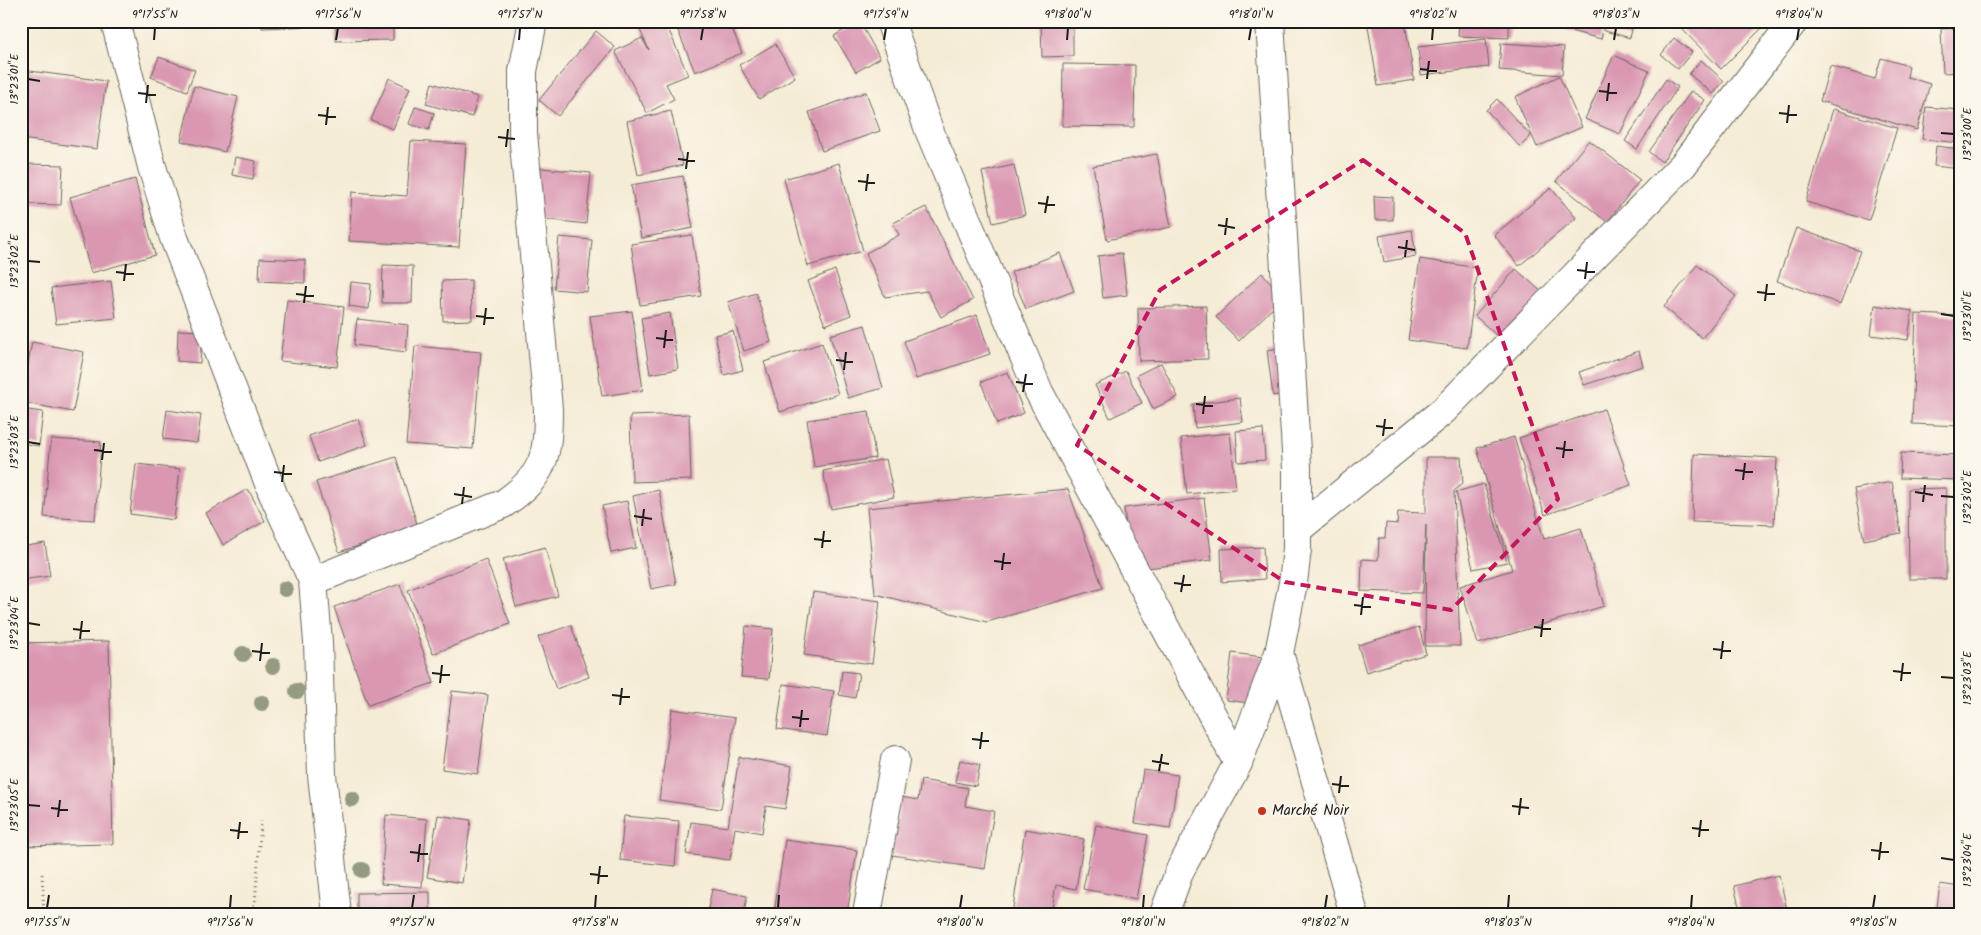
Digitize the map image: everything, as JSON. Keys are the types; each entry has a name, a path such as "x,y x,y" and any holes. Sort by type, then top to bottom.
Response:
{"street":[{"path":"115,21 152,167 174,238 273,494 313,581 318,642 322,776 337,914"},
{"path":"313,581 503,504 522,491 540,469 548,443 548,410 524,133 523,72 533,21"},
{"path":"890,21 929,130 1038,392 1238,763"},
{"path":"1164,914 1180,870 1238,763 1279,653 1293,583 1297,530 1296,444 1270,21"},
{"path":"1297,530 1443,411 1457,397 1683,165 1794,21"},
{"path":"1279,653 1354,914"},
{"path":"867,914 896,760"}],"path":[{"path":"248,914 255,903 262,821"},
{"path":"42,874 44,914"}],"highlighted area":[{"path":"1363,160 1465,233 1558,499 1451,610 1285,582 1077,445 1160,290"}],"building":[{"path":"261,21 315,21 315,26 262,28"},
{"path":"336,21 393,21 393,40 336,41"},
{"path":"636,21 665,21 688,75 666,84 674,99 647,113 615,51 642,38 649,50"},
{"path":"674,21 729,21 742,53 695,72"},
{"path":"859,21 880,58 856,72 834,36"},
{"path":"1041,21 1073,21 1073,56 1042,57"},
{"path":"1367,21 1405,21 1414,80 1378,86"},
{"path":"1459,21 1509,21 1509,38 1458,36"},
{"path":"1545,21 1605,21 1601,39 1544,24"},
{"path":"1608,21 1634,21 1630,38 1605,31"},
{"path":"1682,21 1769,21 1721,69 1678,25"},
{"path":"1960,28 1960,72 1943,73 1941,29"},
{"path":"596,31 615,47 558,116 539,100"},
{"path":"1674,38 1692,52 1678,69 1661,55"},
{"path":"1486,39 1489,67 1421,75 1418,47"},
{"path":"1501,43 1564,47 1562,75 1499,70"},
{"path":"775,44 795,77 759,99 739,65"},
{"path":"1614,55 1649,71 1620,134 1585,119"},
{"path":"159,57 195,70 187,91 151,77"},
{"path":"1881,58 1909,66 1907,77 1930,84 1917,130 1820,101 1830,66 1875,79"},
{"path":"1701,60 1724,81 1713,94 1689,74"},
{"path":"1063,64 1135,65 1134,127 1062,126"},
{"path":"22,70 106,81 97,149 21,139"},
{"path":"1559,76 1582,127 1537,147 1515,97"},
{"path":"389,78 410,88 393,129 371,120"},
{"path":"1666,79 1678,87 1637,149 1625,141"},
{"path":"432,83 478,97 472,117 426,104"},
{"path":"194,86 238,97 225,152 181,141"},
{"path":"1691,91 1705,100 1662,162 1649,152"},
{"path":"866,92 880,131 822,151 809,112"},
{"path":"1497,99 1531,136 1520,147 1486,110"},
{"path":"415,107 434,113 429,130 409,124"},
{"path":"1926,107 1960,110 1960,143 1922,139"},
{"path":"1833,109 1897,128 1869,220 1806,202"},
{"path":"671,111 683,165 638,175 627,121"},
{"path":"1589,140 1640,180 1607,222 1556,181"},
{"path":"411,141 466,144 459,247 349,241 352,192 407,196"},
{"path":"1936,146 1960,149 1960,169 1934,166"},
{"path":"1157,154 1171,227 1107,240 1093,166"},
{"path":"235,157 256,161 253,179 232,175"},
{"path":"839,163 863,251 808,266 784,179"},
{"path":"29,164 63,165 61,205 26,204"},
{"path":"1014,165 1025,215 993,223 982,172"},
{"path":"532,167 591,173 586,224 526,217"},
{"path":"683,176 693,228 641,238 631,185"},
{"path":"135,179 155,255 91,273 70,197"},
{"path":"1551,188 1576,218 1519,266 1494,235"},
{"path":"1374,196 1393,197 1393,220 1375,220"},
{"path":"926,207 973,300 941,317 927,291 885,297 866,253 899,235 893,223"},
{"path":"1796,228 1860,251 1840,304 1777,281"},
{"path":"1412,230 1416,256 1384,262 1379,236"},
{"path":"692,235 701,296 640,305 631,244"},
{"path":"559,237 592,240 587,292 554,289"},
{"path":"1060,253 1074,291 1026,309 1011,272"},
{"path":"1122,253 1127,295 1103,298 1098,256"},
{"path":"260,258 305,260 305,283 259,281"},
{"path":"1420,259 1478,268 1467,348 1408,340"},
{"path":"383,265 413,266 412,303 382,303"},
{"path":"1697,265 1736,296 1702,338 1664,307"},
{"path":"1516,269 1545,295 1504,342 1475,316"},
{"path":"835,270 851,315 825,325 808,281"},
{"path":"1262,273 1284,297 1239,341 1216,317"},
{"path":"471,280 472,320 443,321 442,281"},
{"path":"111,281 116,318 56,324 51,288"},
{"path":"351,282 371,284 369,309 349,306"},
{"path":"756,293 771,342 744,351 728,302"},
{"path":"287,300 344,307 337,367 280,361"},
{"path":"1875,305 1912,311 1908,340 1871,335"},
{"path":"1206,306 1208,359 1139,361 1138,308"},
{"path":"632,311 643,390 602,396 590,316"},
{"path":"670,313 678,369 650,374 641,318"},
{"path":"1916,314 1960,316 1960,426 1912,424"},
{"path":"977,315 990,354 916,379 904,341"},
{"path":"357,319 408,325 406,352 354,345"},
{"path":"865,325 883,388 848,398 830,335"},
{"path":"178,330 202,331 200,363 177,361"},
{"path":"733,331 743,370 724,375 715,335"},
{"path":"32,342 84,352 73,412 21,402"},
{"path":"822,343 838,394 780,412 764,362"},
{"path":"415,346 481,352 473,449 406,444"},
{"path":"1286,347 1292,393 1273,396 1267,350"},
{"path":"1639,351 1643,366 1584,385 1579,372"},
{"path":"1161,363 1178,397 1153,409 1137,375"},
{"path":"1126,371 1142,403 1110,418 1095,385"},
{"path":"1008,372 1024,413 997,424 981,382"},
{"path":"1240,398 1243,422 1195,428 1193,404"},
{"path":"21,409 43,412 39,446 21,443"},
{"path":"1604,409 1631,485 1545,515 1519,438"},
{"path":"167,410 201,415 197,443 163,439"},
{"path":"869,411 875,458 814,467 807,420"},
{"path":"689,414 691,480 632,482 630,416"},
{"path":"358,419 367,445 318,462 309,436"},
{"path":"1263,429 1265,460 1238,462 1236,431"},
{"path":"1230,433 1236,489 1187,494 1181,438"},
{"path":"1514,437 1544,539 1581,528 1604,606 1478,644 1460,586 1512,570 1477,448"},
{"path":"51,439 101,442 95,520 44,517"},
{"path":"1901,453 1960,455 1960,480 1900,478"},
{"path":"1694,454 1777,458 1774,525 1692,522"},
{"path":"396,457 418,527 339,552 316,482"},
{"path":"1426,457 1461,457 1463,483 1454,491 1460,646 1425,646 1426,525 1423,593 1361,591 1362,559 1378,560 1379,538 1385,538 1386,523 1397,524 1398,512 1426,513"},
{"path":"886,459 894,497 831,509 823,471"},
{"path":"136,464 180,469 174,520 130,514"},
{"path":"1892,482 1901,533 1864,540 1854,489"},
{"path":"1484,484 1507,562 1473,569 1456,492"},
{"path":"1946,488 1946,579 1909,579 1908,489"},
{"path":"248,489 265,521 223,545 206,513"},
{"path":"1068,489 1103,588 987,622 875,594 867,508"},
{"path":"659,490 676,584 651,589 633,496"},
{"path":"1204,498 1212,560 1131,570 1124,508"},
{"path":"627,501 636,548 611,553 602,506"},
{"path":"45,543 50,576 21,580 21,547"},
{"path":"1958,543 1960,543 1960,581 1956,580"},
{"path":"545,547 558,596 516,607 503,559"},
{"path":"1263,547 1265,579 1222,582 1221,549"},
{"path":"486,559 510,624 433,654 408,590"},
{"path":"400,584 434,683 368,705 334,607"},
{"path":"813,592 880,601 872,664 804,655"},
{"path":"571,625 589,677 556,689 538,637"},
{"path":"746,626 773,629 769,679 741,677"},
{"path":"1419,627 1426,654 1366,672 1358,645"},
{"path":"109,641 113,844 21,846 21,643"},
{"path":"1232,653 1263,657 1257,704 1226,700"},
{"path":"842,671 859,673 855,698 839,695"},
{"path":"783,684 834,691 827,736 777,729"},
{"path":"452,691 488,695 478,774 442,769"},
{"path":"672,709 735,718 721,809 659,800"},
{"path":"739,757 792,766 785,809 766,806 762,833 735,828 730,860 686,854 691,822 728,827"},
{"path":"960,760 980,765 976,786 955,782"},
{"path":"1143,770 1178,775 1170,828 1135,823"},
{"path":"921,780 968,788 965,806 994,811 985,869 892,855 901,797 918,800"},
{"path":"386,815 427,819 422,887 381,884"},
{"path":"438,815 471,820 462,883 427,877"},
{"path":"624,816 679,821 675,866 620,860"},
{"path":"1096,825 1148,835 1136,899 1083,889"},
{"path":"1025,829 1084,839 1076,889 1056,885 1051,914 1012,914"},
{"path":"785,840 857,850 847,914 774,914"},
{"path":"1779,875 1788,914 1741,914 1734,886"},
{"path":"1940,884 1960,887 1960,914 1936,914"},
{"path":"712,889 747,896 744,914 707,914"},
{"path":"430,892 430,914 357,914 357,893"}],"place":[{"name":"Marché Noir","path":"1262,811"}]}
